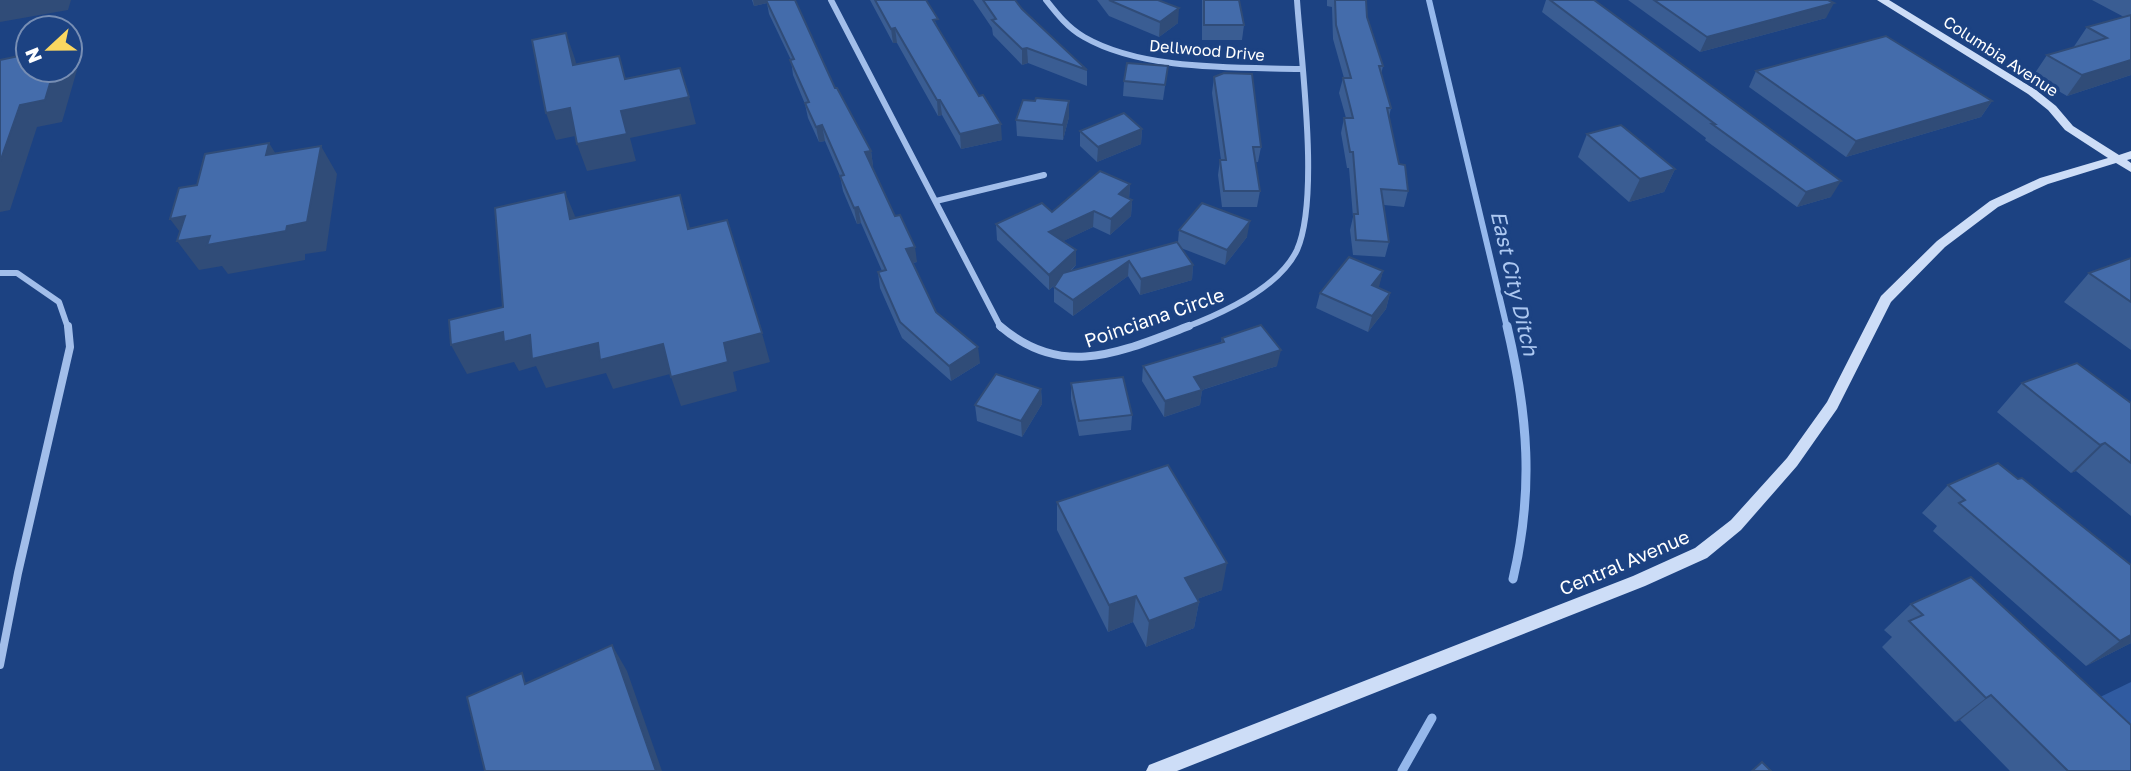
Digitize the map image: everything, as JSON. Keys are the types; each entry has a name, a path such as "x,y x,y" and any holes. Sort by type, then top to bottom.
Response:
{"street":[{"name":"Poinciana Circle","path":"831,0 1000,327 1034,351 1079,359 1125,347 1227,311 1268,283 1297,250 1306,206 1297,0"},
{"name":"Dellwood Drive","path":"1046,0 1063,22 1076,32 1095,42 1137,56 1185,63 1301,69"},
{"name":"Columbia Avenue","path":"1882,0 2032,92 2052,108 2069,128 2131,169"},
{"name":"Central Avenue","path":"1154,771 1635,582 1701,553 1735,525 1792,462 1832,405 1886,299 1941,244 1994,205 2044,181 2131,155"},
{"path":"936,201 1044,175"},
{"path":"0,273 17,273 59,302 67,321 70,347 0,665"}],"shaded area":[{"path":"2131,682 2131,757 2092,701"}],"building":[{"path":"766,0 795,0 835,88 871,151 865,152 895,216 900,215 915,247 906,249 936,312 978,347 949,366 900,322 878,272 886,270 858,207 854,208 840,176 844,175 822,125 816,127 805,103 809,102 790,60 794,59"},
{"path":"875,0 926,0 938,19 933,20 979,96 983,95 1001,124 960,134"},
{"path":"983,0 1015,0 1087,70 1027,48 1022,49 992,20 996,19"},
{"path":"1109,0 1158,0 1179,8 1160,22"},
{"path":"1204,0 1239,0 1244,25 1204,25"},
{"path":"1335,0 1366,0 1367,17 1383,66 1379,66 1391,108 1387,108 1399,164 1405,165 1408,191 1381,189 1389,242 1356,240 1354,214 1358,214 1353,152 1350,152 1344,118 1353,118 1343,78 1351,78 1336,25"},
{"path":"1550,0 1594,0 1841,181 1806,192"},
{"path":"1654,0 1828,0 1834,3 1707,37"},
{"path":"2131,15 2131,60 2082,75 2047,55 2107,38 2087,27"},
{"path":"566,33 573,65 619,56 625,79 680,68 689,97 621,111 627,134 577,144 570,108 546,113 532,40"},
{"path":"1886,36 1992,101 1856,141 1756,71"},
{"path":"14,57 14,84 50,84 45,100 20,105 0,162 0,60"},
{"path":"1127,63 1168,66 1165,85 1124,81"},
{"path":"1224,73 1252,74 1261,147 1253,147 1260,191 1224,191 1220,160 1226,160 1214,77"},
{"path":"1036,98 1069,101 1063,125 1016,120 1023,100 1035,101"},
{"path":"1124,113 1142,129 1098,147 1080,131"},
{"path":"1621,125 1675,169 1640,179 1587,134"},
{"path":"269,143 266,155 321,146 307,222 287,226 286,231 207,245 210,236 177,241 185,216 170,219 179,188 197,185 205,154"},
{"path":"1100,171 1130,184 1119,194 1132,200 1111,219 1094,211 1049,232 1076,250 1049,275 996,224 1042,203 1052,212"},
{"path":"565,192 570,219 680,195 688,229 727,220 762,333 724,343 728,362 671,377 663,344 600,360 598,343 532,359 530,335 504,342 503,332 451,345 449,320 503,307 495,208"},
{"path":"1202,203 1250,221 1227,250 1179,230"},
{"path":"1177,242 1193,265 1141,279 1129,261 1073,300 1054,287 1063,273"},
{"path":"1349,257 1383,271 1372,285 1390,293 1372,316 1320,293"},
{"path":"2131,258 2131,302 2089,273"},
{"path":"1261,325 1281,350 1194,377 1202,390 1165,401 1143,366 1224,342 1222,338"},
{"path":"2077,363 2131,403 2131,463 2105,443 2100,445 2022,383"},
{"path":"996,374 1041,389 1021,421 975,405"},
{"path":"1123,377 1132,415 1079,421 1071,383"},
{"path":"1998,463 2018,479 2022,478 2131,565 2131,635 2120,641 1959,503 1965,500 1948,485"},
{"path":"1168,465 1227,563 1185,578 1199,602 1149,621 1136,596 1109,605 1057,502"},
{"path":"1971,577 2131,725 2131,771 2068,771 1991,695 1986,698 1909,621 1923,615 1911,604"},
{"path":"612,645 656,771 485,771 467,697 522,673 525,684"},
{"path":"1762,762 1771,771 1752,771"}],"waterway":[{"name":"East City Ditch","path":"1429,0 1507,328"},
{"name":"East City Ditch","path":"1507,326 1520,391 1526,452 1524,514 1513,579"},
{"name":"East City Ditch","path":"1402,771 1432,718"}]}
